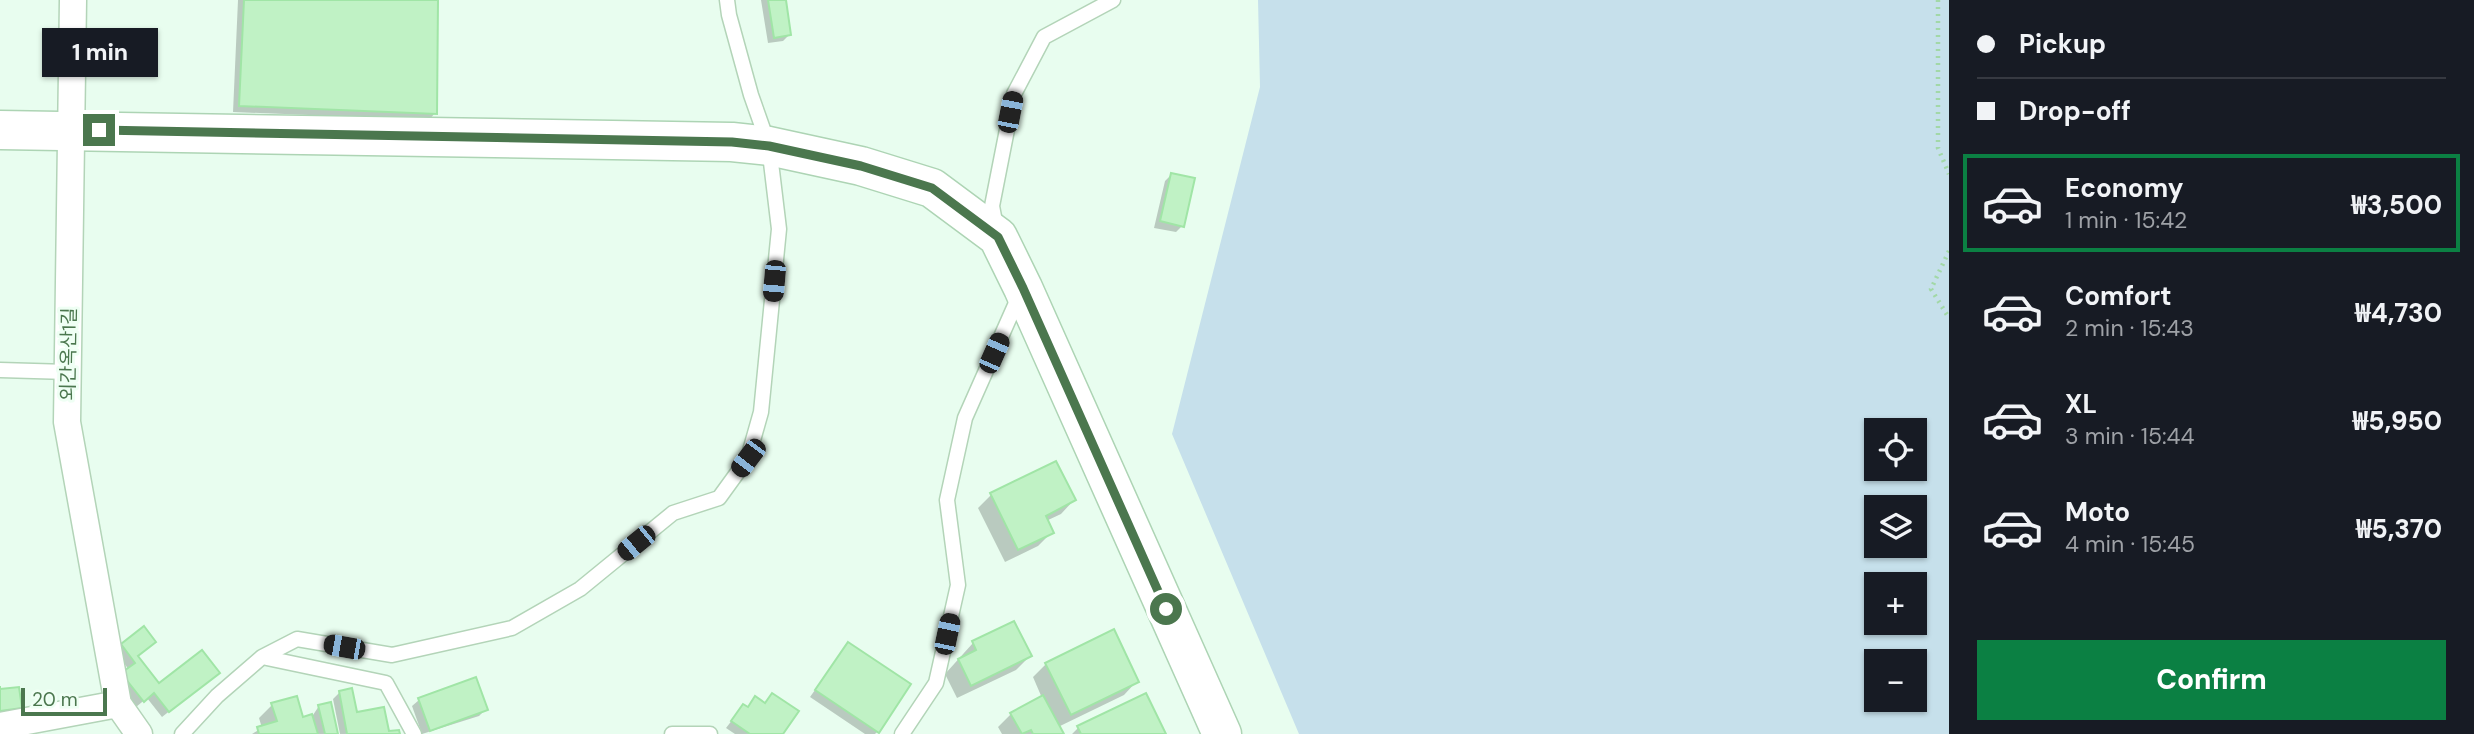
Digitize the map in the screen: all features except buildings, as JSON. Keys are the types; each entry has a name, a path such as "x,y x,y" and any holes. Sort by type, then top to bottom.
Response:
{"street":[{"name":"외간옥산1길","path":"73,0 67,422 118,704"},
{"path":"0,130 72,129 732,142 769,146 861,166 932,188 998,237 1222,734"},
{"path":"0,726 118,704 139,734"}],"lane":[{"path":"182,734 217,696 262,657 297,639 391,655 512,628 580,589 673,513 719,498 748,458 761,412 779,229 769,146 751,95 727,0"},
{"path":"998,237 992,206 1014,94 1044,37 1113,0"},
{"path":"902,734 936,683 958,585 947,500 965,418 1023,288"},
{"path":"0,370 68,372"},
{"path":"262,657 386,683 414,734"},
{"path":"672,734 710,734"}],"path":[{"path":"1938,0 1938,148 1949,174"},
{"path":"1949,251 1931,289 1949,318"}],"shaded area":[{"path":"1258,0 1949,0 1949,734 1299,734 1172,434 1260,87"}],"route":[{"path":"99,130 732,142 769,146 861,166 932,188 998,237 1166,609"}]}
